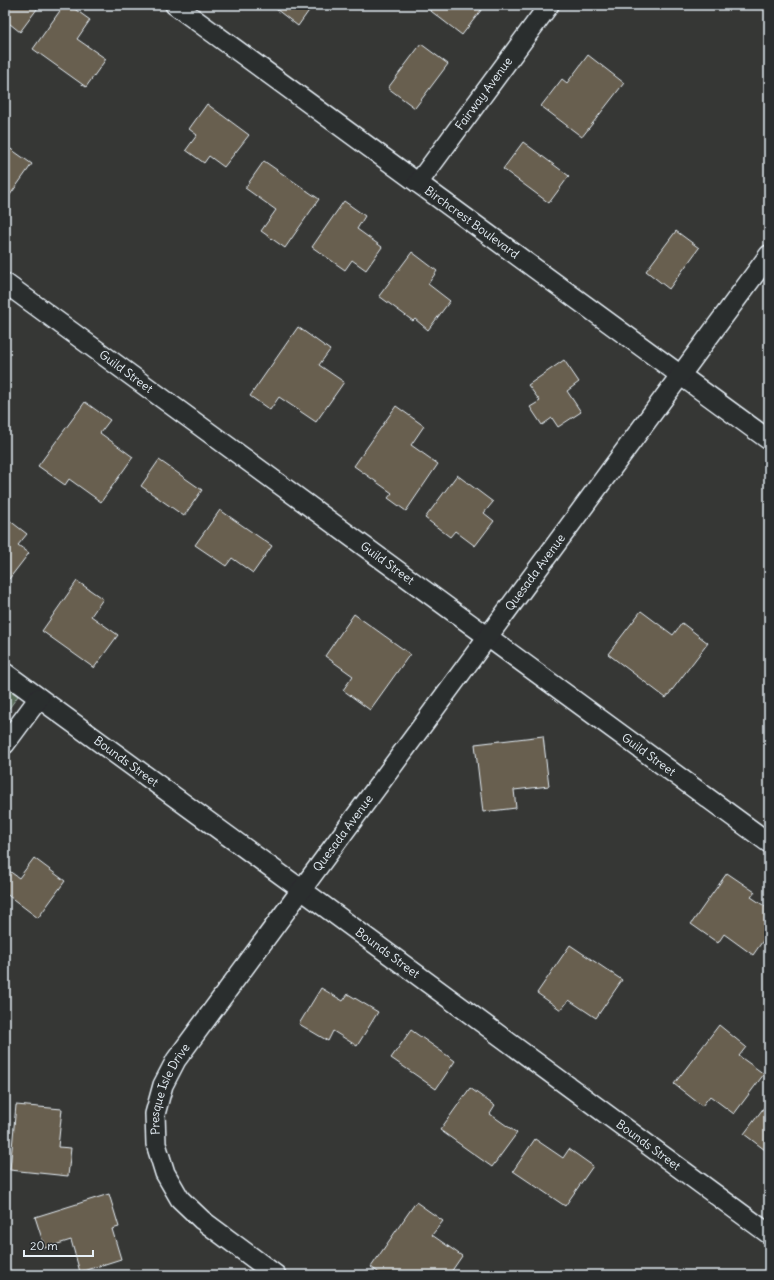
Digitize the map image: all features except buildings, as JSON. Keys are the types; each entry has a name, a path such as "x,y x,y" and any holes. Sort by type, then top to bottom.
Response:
{"street":[{"name":"Birchcrest Boulevard","path":"175,5 769,440"},
{"name":"Fairway Avenue","path":"418,183 549,5"},
{"name":"Quesada Avenue","path":"302,890 769,255"},
{"name":"Guild Street","path":"5,283 769,843"},
{"name":"Bounds Street","path":"5,673 769,1234"},
{"path":"5,744 39,698"},
{"name":"Presque Isle Drive","path":"276,1275 202,1220 180,1199 165,1173 158,1151 156,1144 155,1114 163,1085 176,1060 302,890"}],"green space":[{"path":"5,687 18,696 5,714"}]}
